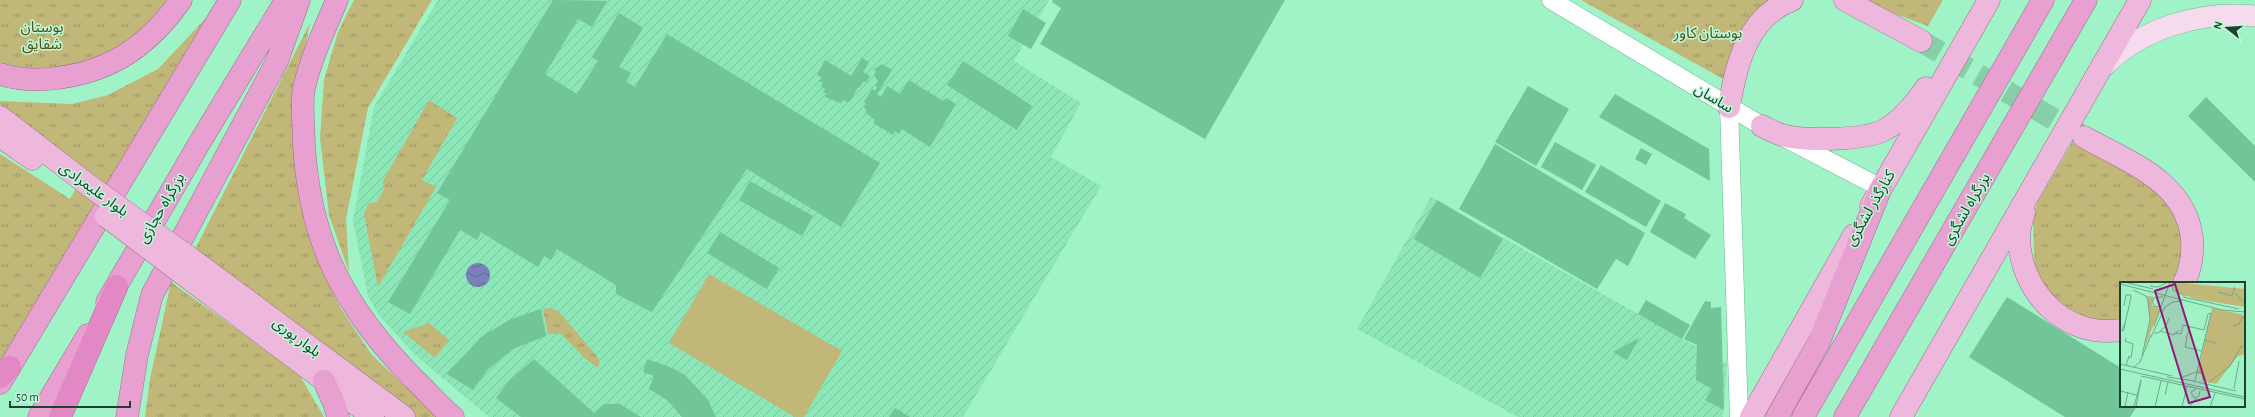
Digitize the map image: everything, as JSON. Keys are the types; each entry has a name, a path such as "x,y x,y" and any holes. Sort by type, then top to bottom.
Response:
{"highway":[{"path":"0,74 13,78 38,80 98,70 140,46 167,20 181,0"},
{"path":"3,375 230,0"},
{"name":"بزرگراه حجازی","path":"39,417 200,142 286,0"},
{"path":"127,417 137,355 152,295 277,61 299,0"},
{"path":"337,0 321,38 304,89 306,180 314,218 328,258 360,316 384,348 453,417"},
{"path":"1803,417 2043,0"},
{"name":"بزرگراه لشگری","path":"1845,417 2086,0"},
{"path":"1777,417 1819,342 1881,188"},
{"path":"60,417 116,286"},
{"path":"324,381 334,403 338,417"}],"main road":[{"path":"1729,108 1733,82 1742,54 1751,34 1771,11 1792,0"},
{"path":"1845,0 1921,41"},
{"name":"کنارگذر لشگری","path":"1751,417 1989,0"},
{"path":"1902,417 2140,0"},
{"path":"2236,0 2255,10"},
{"path":"2099,71 2119,51 2160,28 2198,19 2243,15 2255,16"},
{"path":"1762,126 1782,135 1811,139 1861,136 1885,130 1913,106 1947,59 1958,54"},
{"name":"بلوار علیمرادی","path":"0,117 66,168 87,193"},
{"name":"بلوار علیمرادی","path":"0,136 87,193 184,265"},
{"path":"2084,137 2149,173 2169,189 2180,202 2190,227 2192,243 2192,257 2184,282"},
{"path":"2027,198 2019,236 2023,266 2029,282 2038,295 2060,317 2081,328 2101,331 2120,330"},
{"name":"بلوار پوری","path":"184,265 324,381 373,417"},
{"name":"بلوار پوری","path":"184,265 404,417"}],"street":[{"name":"ساسان","path":"1551,0 1729,108 1881,188"},
{"path":"1729,108 1739,417"}],"shaded area":[{"path":"438,0 1049,0 1014,61 1081,103 1051,157 1101,186 963,417 489,417 415,355 379,315 368,296 353,220 374,107"},
{"path":"1431,197 1727,364 1723,417 1518,417 1357,329"}],"green space":[{"name":"بوستان شقایق","path":"0,0 167,0 145,32 96,62 42,73 0,62"},
{"path":"354,0 432,0 368,108 346,219 349,272 329,215 320,138 324,80 338,32"},
{"name":"بوستان کاور","path":"1581,0 1776,0 1725,80"},
{"path":"1857,0 1943,0 1928,26"},
{"path":"206,18 0,368 0,154 70,199 83,175 0,104 0,101 72,104 108,95 158,69"},
{"path":"310,23 296,97 314,247 339,306 372,355 438,417 411,417 192,255"},
{"path":"429,100 457,118 422,180 436,187 378,287 364,214 369,203 377,202 384,189 383,181"},
{"path":"2075,138 2140,174 2184,222 2179,282 2120,282 2120,326 2059,310 2036,273 2033,220 2037,203"},
{"path":"709,274 842,351 804,417 795,417 669,343"},
{"path":"171,282 299,374 324,417 145,417 150,379"},
{"path":"550,308 556,310 562,315 600,360 598,368 587,360 561,334 548,334 543,309"},
{"path":"429,323 449,340 435,358 403,332"}],"water":[{"path":"478,263 487,266 490,275 487,284 478,287 469,284 466,275 469,266"}],"building":[{"path":"553,0 607,1 592,27 578,19 545,74 577,94 598,61 592,57 619,13 643,28 619,67 631,73 626,82 635,87 667,34 880,163 841,227 747,169 652,312 616,294 616,285 557,249 551,260 544,256 538,267 481,232 477,240 460,230 410,314 388,302 450,200 437,193"},
{"path":"1053,0 1285,0 1205,139 1040,44 1061,8 1052,2"},
{"path":"1023,9 1046,23 1031,49 1008,36"},
{"path":"862,58 869,62 863,72 870,76 866,83 864,81 859,88 858,87 851,100 847,102 843,100 841,103 825,97 827,94 823,92 825,89 821,86 823,83 819,81 822,78 817,75 825,60 851,76"},
{"path":"963,61 1032,106 1017,130 947,85"},
{"path":"882,64 892,70 877,94 881,97 887,86 900,94 909,80 943,101 946,98 956,104 930,147 902,129 899,134 895,131 893,135 873,123 875,120 865,112 867,110 864,108 866,104 864,102 872,89 875,91 877,87 875,86 878,81 874,75 876,71 873,70"},
{"path":"1528,86 1569,109 1536,166 1495,142"},
{"path":"1615,94 1709,149 1710,181 1599,117"},
{"path":"2206,97 2255,146 2255,182 2188,116"},
{"path":"1555,142 1596,165 1582,190 1541,167"},
{"path":"1495,144 1645,233 1628,266 1616,259 1597,289 1459,209"},
{"path":"1641,148 1652,154 1646,165 1635,159"},
{"path":"1601,165 1661,201 1646,227 1585,192"},
{"path":"750,181 813,216 802,236 739,200"},
{"path":"1437,200 1503,239 1480,278 1414,239"},
{"path":"1665,203 1686,214 1684,218 1711,235 1695,259 1650,232"},
{"path":"720,232 779,268 767,289 707,253"},
{"path":"2007,297 2120,367 2120,407 2136,407 2130,417 2065,417 1969,357"},
{"path":"1646,300 1690,325 1682,339 1638,314"},
{"path":"1705,301 1711,302 1711,308 1721,307 1724,410 1705,400 1712,389 1696,380 1697,345 1684,339"},
{"path":"541,309 546,336 515,348 488,369 473,390 447,374 481,337 511,319"},
{"path":"1639,338 1627,360 1613,352"},
{"path":"534,359 594,413 604,404 620,404 641,417 521,417 496,398 510,380"},
{"path":"647,359 670,367 685,375 708,400 716,417 682,417 667,400 649,389 654,376 643,372"},
{"path":"895,408 910,417 889,417"}],"tunnel":[{"path":"1921,41 2084,137"}]}
